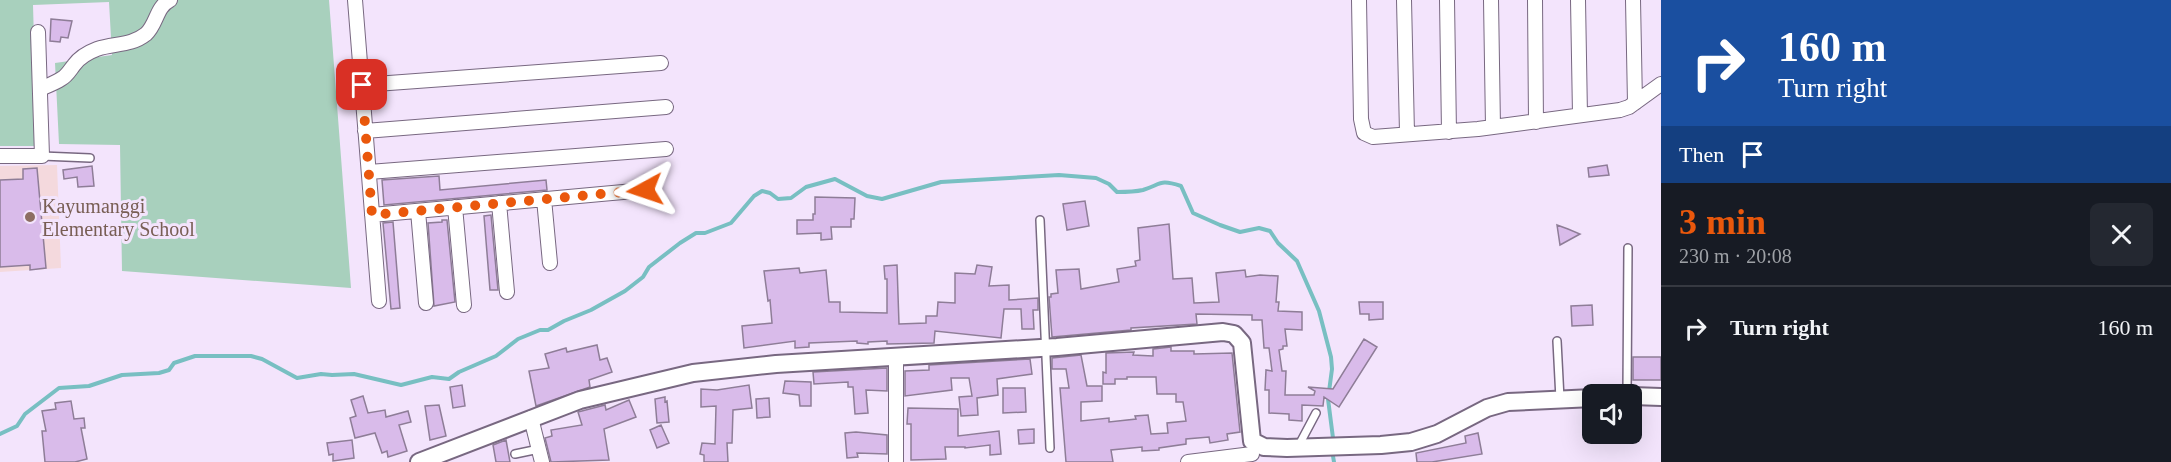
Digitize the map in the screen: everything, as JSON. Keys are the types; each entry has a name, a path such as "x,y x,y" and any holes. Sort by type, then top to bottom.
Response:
{"street":[{"path":"40,89 62,79 75,63 87,54 137,40 148,32 160,9 170,0"},
{"path":"356,0 379,301"},
{"path":"1359,0 1361,119 1364,133 1373,137 1449,132 1620,110 1635,103 1661,84"},
{"path":"1404,0 1407,133"},
{"path":"1447,0 1449,132"},
{"path":"1491,0 1493,127"},
{"path":"1535,0 1536,122"},
{"path":"1578,0 1580,115"},
{"path":"1633,0 1635,103"},
{"path":"0,156 42,156 38,32"},
{"path":"362,85 661,63"},
{"path":"365,131 666,107"},
{"path":"369,171 666,149"},
{"path":"372,215 645,190"},
{"path":"544,199 550,263"},
{"path":"499,203 507,292"},
{"path":"455,207 464,305"},
{"path":"418,211 426,303"},
{"path":"419,462 580,400 693,373 776,364 1047,347 1223,332 1234,334 1242,343 1252,452"},
{"path":"896,357 896,461"},
{"path":"1642,396 1661,397"},
{"path":"1188,462 1252,452 1264,447 1297,448 1411,442 1437,434 1487,408 1508,402 1582,398"},
{"path":"531,418 541,455"}],"lane":[{"path":"42,156 90,158"},
{"path":"1040,220 1050,448"},
{"path":"1627,384 1628,248"},
{"path":"1557,341 1560,399"},
{"path":"1297,448 1316,413"},
{"path":"515,454 541,455"}],"shaded area":[{"name":"Kayumanggi Elementary School","path":"57,165 61,268 0,272 0,166"}],"green space":[{"path":"0,0 329,0 351,288 122,271 120,145 59,144 55,63 112,55 109,2 33,5 37,146 0,146"}],"building":[{"path":"51,19 72,21 68,38 61,37 60,42 50,41"},
{"path":"1607,165 1609,175 1589,177 1588,168"},
{"path":"92,166 94,186 78,187 77,177 64,179 63,170"},
{"name":"Kayumanggi Elementary School","path":"37,168 46,268 30,270 30,265 0,267 0,180 23,179 23,169"},
{"path":"439,176 440,190 546,180 547,190 384,205 382,180"},
{"path":"815,197 855,198 854,219 851,219 851,227 831,227 832,239 821,240 821,233 797,234 797,220 813,220"},
{"path":"1085,201 1089,226 1067,230 1063,204"},
{"path":"491,215 498,290 490,290 484,216"},
{"path":"442,220 447,220 455,302 434,306 428,223 442,222"},
{"path":"393,222 400,308 391,309 383,223"},
{"path":"1169,224 1173,279 1192,278 1194,303 1219,302 1216,273 1245,270 1246,277 1278,276 1276,302 1279,302 1278,311 1302,312 1302,330 1285,329 1287,346 1279,350 1282,371 1286,371 1285,395 1314,395 1315,391 1308,387 1333,389 1364,339 1377,347 1339,407 1324,397 1323,406 1302,405 1302,421 1289,420 1289,414 1269,413 1269,390 1265,390 1266,370 1272,371 1269,348 1264,348 1262,320 1252,320 1252,315 1196,314 1197,324 1131,328 1131,330 1052,337 1049,297 1051,294 1058,293 1056,270 1079,269 1081,289 1119,282 1117,269 1136,266 1135,261 1140,260 1138,228"},
{"path":"1557,225 1568,229 1580,234 1560,245"},
{"path":"897,265 899,324 926,323 926,316 937,316 938,302 955,303 955,273 975,274 977,265 992,267 989,286 1009,285 1009,300 1038,298 1038,310 1033,310 1034,329 1022,329 1021,309 1004,309 1001,338 935,331 934,343 887,344 887,341 868,342 868,344 857,343 857,341 809,343 809,347 795,348 795,341 744,348 742,326 772,323 764,271 799,268 800,273 826,270 829,302 840,302 840,312 887,313 887,279 885,279 884,266"},
{"path":"1359,302 1383,302 1383,319 1369,320 1369,314 1360,314"},
{"path":"1592,305 1593,325 1572,326 1571,306"},
{"path":"597,345 600,360 607,358 612,372 589,380 590,387 536,406 529,371 549,368 545,354 566,348 567,352"},
{"path":"1171,347 1171,351 1194,351 1194,354 1232,353 1240,432 1227,434 1228,440 1210,443 1209,437 1186,439 1186,444 1159,448 1159,450 1142,451 1142,447 1111,450 1113,462 1066,462 1060,388 1069,388 1066,369 1052,369 1052,358 1081,355 1087,386 1102,386 1102,401 1081,402 1081,421 1109,418 1109,422 1136,419 1135,416 1148,415 1151,434 1168,433 1167,423 1186,421 1183,402 1176,402 1176,394 1157,394 1156,377 1127,377 1127,379 1115,379 1115,384 1103,384 1103,372 1106,373 1106,353 1134,352 1133,355 1153,356 1153,349"},
{"path":"1633,357 1661,357 1661,380 1633,380"},
{"path":"1030,359 1032,374 997,379 998,395 977,398 978,415 961,416 959,397 972,396 969,378 951,378 952,390 905,396 905,371 929,370 929,365"},
{"path":"887,368 887,391 866,390 868,413 855,414 853,387 848,387 848,382 814,384 813,372"},
{"path":"785,381 811,382 811,406 800,406 799,395 783,393"},
{"path":"462,385 465,406 453,408 450,387"},
{"path":"749,385 752,408 733,410 732,443 727,443 728,462 704,462 704,455 700,454 702,443 715,444 716,406 701,407 701,389 717,390"},
{"path":"1003,388 1025,388 1026,412 1003,413"},
{"path":"363,396 368,413 385,410 386,417 408,411 411,422 399,425 407,451 388,457 387,451 382,453 375,433 355,438 350,418 356,416 351,400"},
{"path":"665,397 669,422 657,423 655,399"},
{"path":"769,398 770,417 757,418 756,399"},
{"path":"629,400 636,417 604,429 609,460 551,462 545,438 552,436 551,430 582,425 578,412 605,405 606,410"},
{"path":"71,401 74,419 84,418 85,428 81,428 87,459 75,462 45,462 42,431 46,431 42,411 56,409 55,403"},
{"path":"439,405 446,436 430,440 425,406"},
{"path":"908,408 958,409 958,436 999,431 1001,454 990,455 990,445 965,448 945,447 946,459 911,460 911,424 907,424"},
{"path":"661,425 669,443 657,448 650,430"},
{"path":"1034,429 1034,443 1019,444 1018,430"},
{"path":"845,433 887,435 887,454 857,453 858,457 847,458"},
{"path":"1478,433 1482,454 1432,462 1417,462 1416,453 1466,443 1465,436"},
{"path":"352,440 354,458 333,461 333,454 329,455 327,443"},
{"path":"506,440 510,462 496,462 493,445"}],"waterway":[{"path":"0,434 17,426 25,414 59,388 89,386 122,375 159,373 169,370 174,363 195,356 251,356 262,359 297,378 321,374 354,374 401,385 432,377 449,379 459,372 496,356 518,339 540,330 548,330 625,291 643,277 649,267 680,243 696,233 705,233 731,223 754,196 762,191 778,199 791,198 806,187 835,179 867,196 882,199 941,182 1059,175 1096,178 1109,184 1117,192 1133,192 1164,183 1174,184 1181,186 1193,213 1240,232 1259,228 1270,231 1278,243 1297,261 1319,311 1331,357 1332,369 1328,399 1333,438"},
{"path":"1333,456 1334,462"}],"place":[{"name":"Kayumanggi Elementary School","path":"30,217"}],"route":[{"path":"362,85 372,215 645,190"}]}
